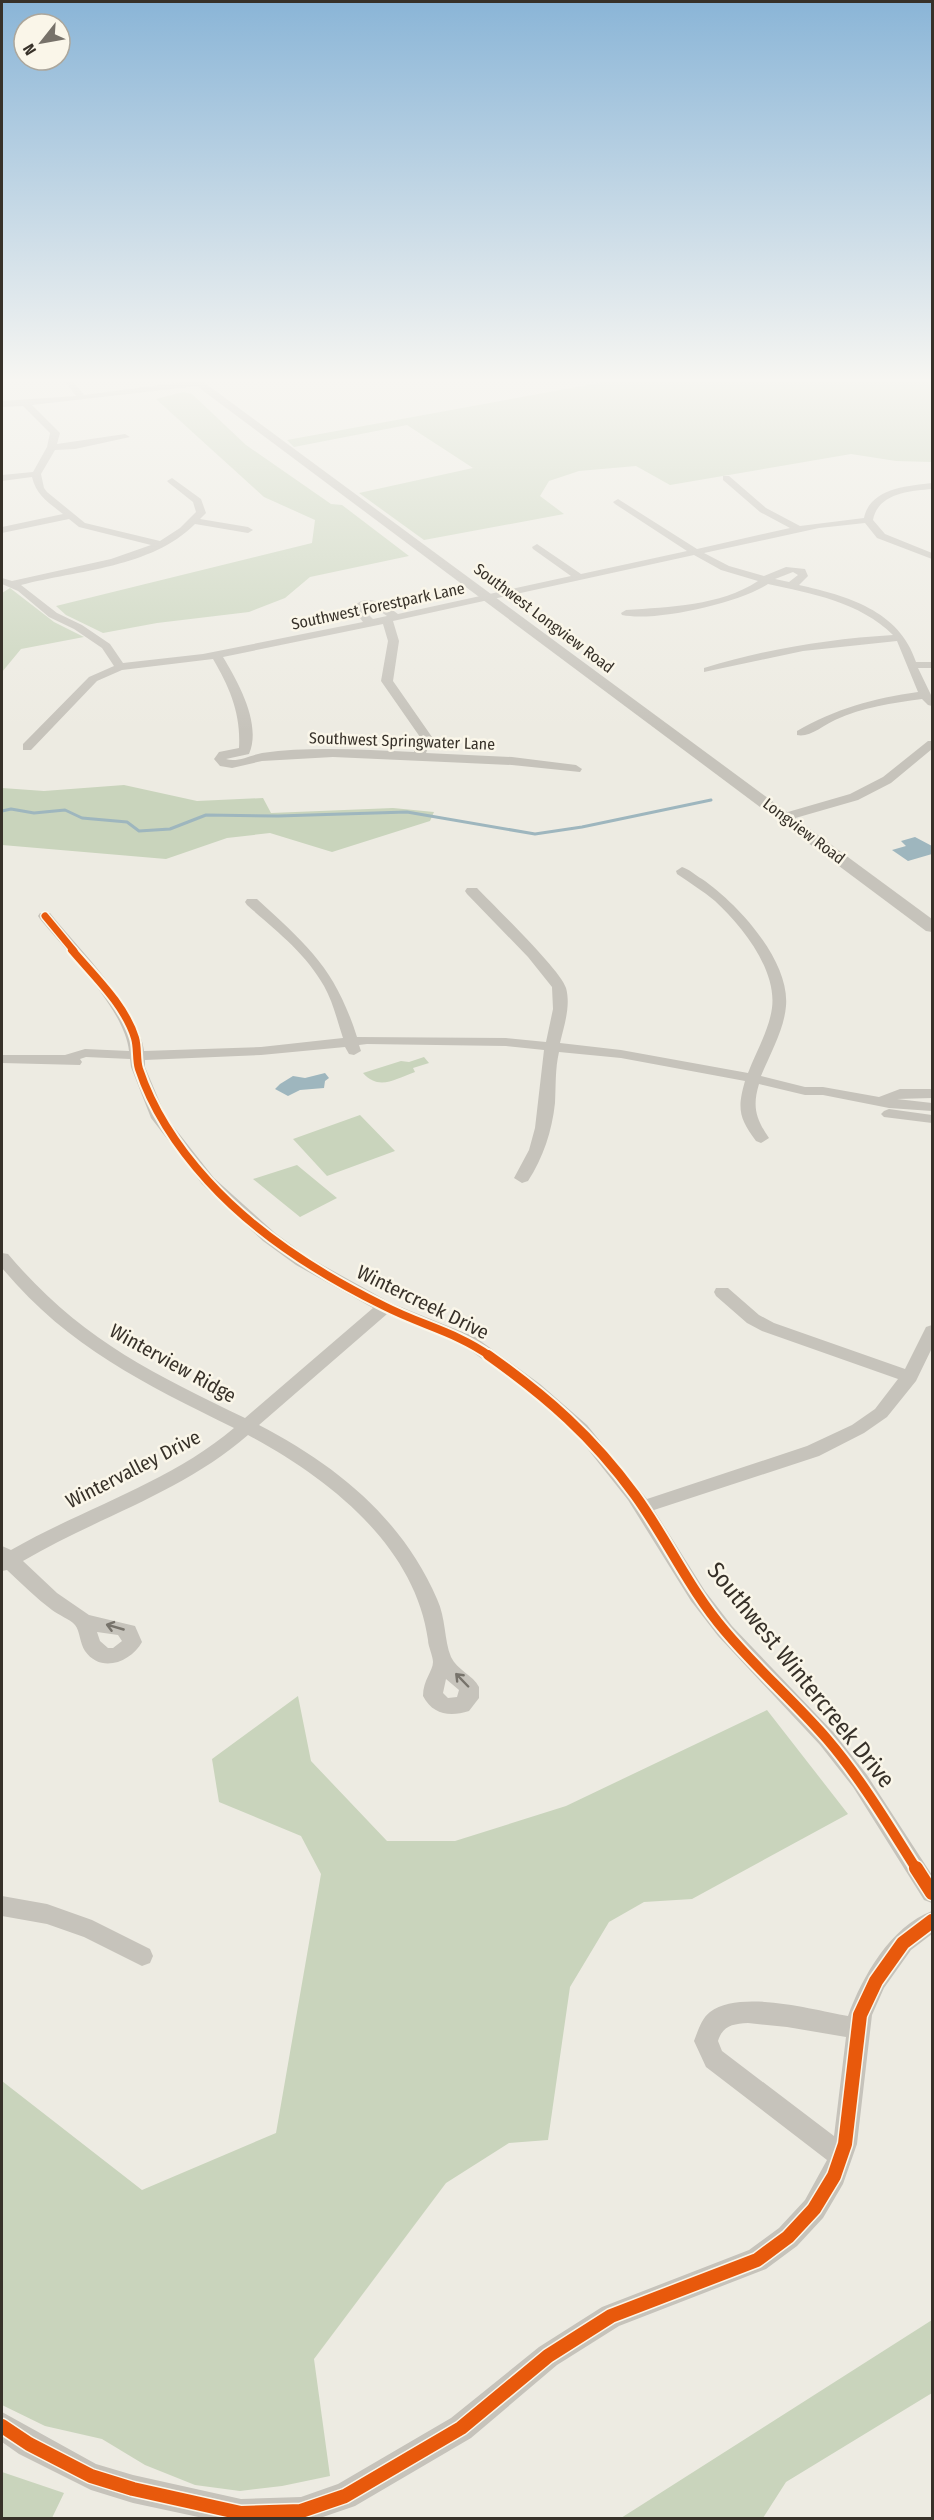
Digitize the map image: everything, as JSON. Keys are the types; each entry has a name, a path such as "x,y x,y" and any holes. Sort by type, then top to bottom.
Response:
{"street":[{"path":"46,496 82,525 160,544"},
{"path":"7,583 134,556 160,544 194,521 201,513 198,501 191,496"},
{"name":"Southwest Longview Road","path":"351,496 675,735"},
{"path":"746,496 763,510 798,529"},
{"path":"887,496 874,504 868,513 867,520 881,536 933,556"},
{"path":"618,502 725,568 832,598 865,610 889,625 900,638 913,671 928,699 856,706 828,717 801,733"},
{"path":"2,530 69,516"},
{"name":"Southwest Forestpark Lane","path":"27,747 93,679 120,667 242,651 798,529 837,522 867,520"},
{"path":"194,521 248,530"},
{"path":"537,547 579,577"},
{"path":"626,613 672,610 736,596 788,569 801,572 803,576 790,587"},
{"path":"7,583 53,615 78,627 106,646 120,667"},
{"path":"370,623 359,610 359,606 364,603 379,604 390,618 395,640 387,681 394,694 418,722 426,736 419,756"},
{"path":"708,670 753,657 806,646 900,638"},
{"path":"203,657 200,651 204,646 222,642 237,644 242,651"},
{"path":"216,655 242,705 247,727 245,751 251,757 262,757"},
{"path":"913,671 933,665"},
{"path":"913,671 933,675"},
{"name":"Longview Road","path":"675,735 933,927"},
{"path":"785,817 854,797 887,780 933,744"},
{"name":"Southwest Springwater Lane","path":"245,751 223,755 220,759 224,763 232,764 262,757 333,753 512,761 576,769"},
{"path":"682,871 721,900 766,956 774,979 780,1004 773,1033 752,1078 747,1098 748,1118 761,1138"},
{"path":"472,891 532,954 559,987 560,1009 548,1068 547,1104 543,1128 537,1150 522,1178"},
{"path":"252,902 304,951 327,979 352,1046"},
{"name":"Wintercreek Drive","path":"45,916 119,1007 135,1038 137,1061 159,1118 208,1181 277,1243 302,1261 385,1307 469,1341 526,1381 558,1409"},
{"path":"2,1059 66,1059 84,1064 137,1061 273,1060 352,1046 387,1047 407,1042 460,1040 554,1045 621,1054 752,1078 805,1091 823,1091 933,1107"},
{"path":"805,1091 821,1100 861,1109 933,1119"},
{"path":"881,1101 900,1093 933,1094"},
{"name":"Winterview Ridge","path":"2,1258 41,1300 95,1345 142,1375 311,1461 369,1511 421,1585 434,1614 443,1662"},
{"path":"722,1292 753,1319 768,1327 910,1377"},
{"name":"Wintervalley Drive","path":"4,1559 180,1474 248,1428 385,1307"},
{"path":"643,1507 838,1441 881,1413 910,1377 933,1331"},
{"name":"Southwest Wintercreek Drive","path":"558,1409 581,1430 643,1507 698,1596 725,1631 827,1739 860,1781 933,1893"},
{"path":"4,1559 84,1621"},
{"path":"2,1906 47,1914 83,1927 142,1956"},
{"path":"2,2426 29,2444 91,2476 133,2490 241,2513 301,2511 345,2496 461,2428 548,2356 611,2316 757,2260 788,2237 814,2208 834,2176 841,2156 851,2102 860,2015 876,1981 903,1943 933,1921"},
{"path":"841,2156 731,2074 714,2059 706,2041 711,2028 721,2017 753,2011 858,2029"}],"green space":[{"path":"262,496 319,496 331,504 342,505 409,556 310,577 285,598 249,612 157,623 103,633 66,615 56,606 312,543 315,520"},
{"path":"363,496 540,496 564,514 424,540"},
{"path":"10,588 54,622 84,637 21,649 2,672 2,593"},
{"path":"124,785 197,801 263,798 271,813 393,808 434,812 430,821 332,852 270,833 227,838 166,859 2,845 2,788 44,791"},
{"path":"424,1057 429,1063 413,1068 415,1072 388,1082 375,1081 363,1073 401,1061 409,1062"},
{"path":"360,1115 395,1151 327,1176 293,1139"},
{"path":"297,1165 337,1198 300,1217 253,1179"},
{"path":"298,1696 311,1761 387,1841 455,1841 566,1806 767,1710 848,1814 692,1899 644,1902 609,1922 570,1987 548,2140 509,2143 446,2183 314,2359 330,2476 282,2486 240,2491 195,2485 145,2465 102,2439 45,2426 2,2405 2,2081 142,2190 276,2133 321,1874 301,1836 219,1802 212,1759"},
{"path":"932,2320 932,2393 786,2482 763,2518 621,2518"},
{"path":"2,2472 64,2493 52,2518 2,2518"}],"water":[{"path":"915,837 932,846 932,854 908,861 892,850 906,846 901,841"},
{"path":"325,1073 329,1078 325,1081 324,1088 300,1090 288,1096 275,1089 293,1076 305,1078"}],"waterway":[{"path":"2,811 11,809 34,813 65,810 82,818 127,822 139,831 170,829 206,815 278,816 407,812 535,834 582,827 711,800"}],"cycle path":[{"path":"45,916 119,1007 135,1038 138,1067 159,1118 208,1181 269,1237 302,1261 385,1307 469,1341 534,1388 581,1429 635,1495 698,1596 725,1631 827,1739 860,1781 932,1893"},
{"path":"2,2426 29,2444 91,2476 133,2489 241,2513 301,2511 345,2496 461,2428 548,2356 611,2316 757,2260 788,2237 814,2209 834,2176 845,2144 860,2015 876,1981 903,1943 932,1921"}]}
